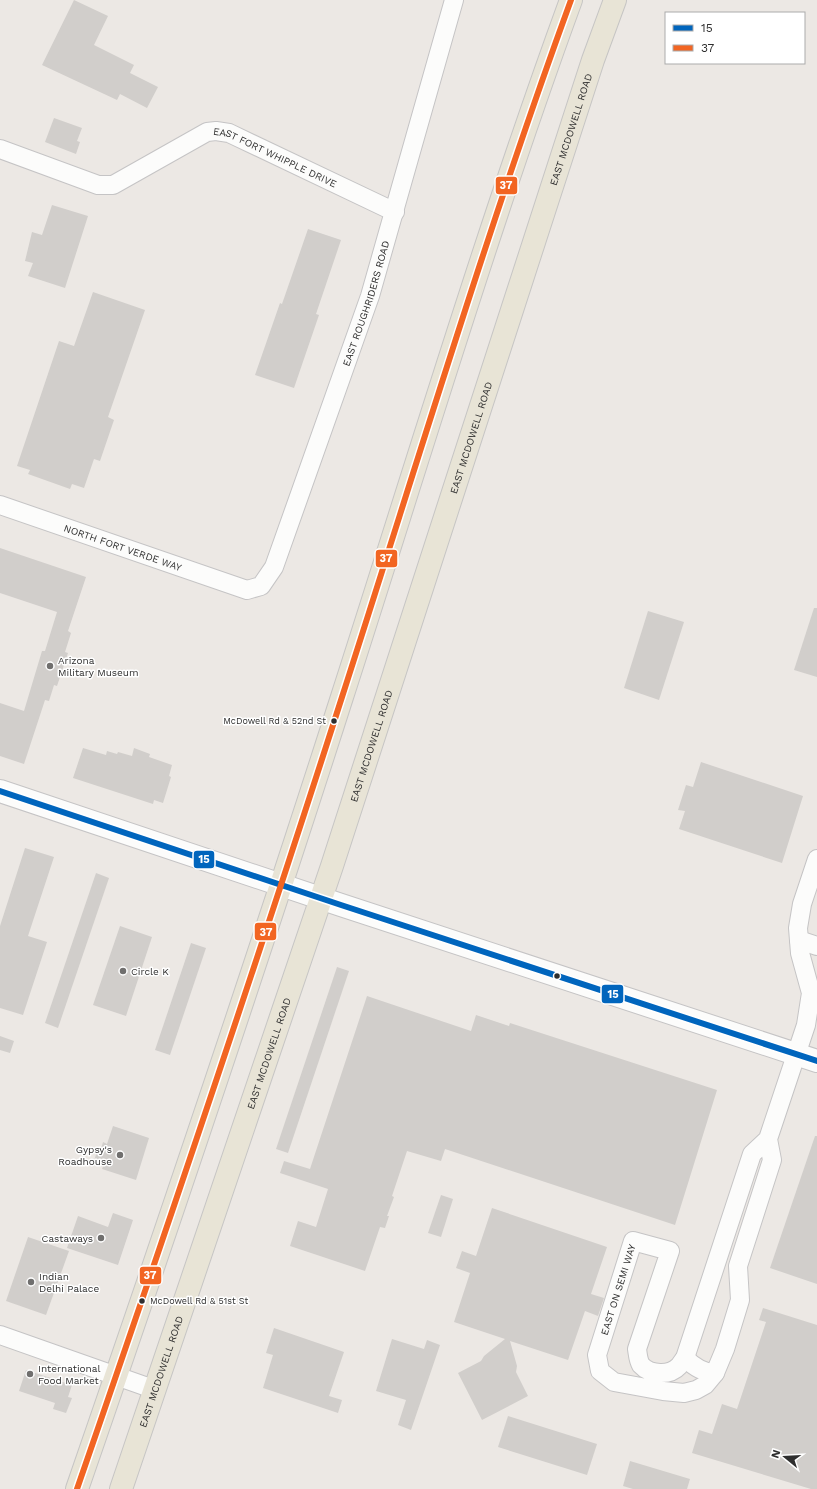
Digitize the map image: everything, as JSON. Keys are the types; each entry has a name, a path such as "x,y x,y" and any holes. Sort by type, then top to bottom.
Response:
{"main road":[{"path":"77,1489 281,885 482,260 571,0"},
{"name":"EAST MCDOWELL ROAD","path":"121,1489 156,1390 321,898 593,60 615,0"},
{"path":"0,791 817,1061"}],"street":[{"name":"EAST ROUGHRIDERS ROAD","path":"247,590 261,586 274,568 370,296 454,0"},
{"name":"EAST FORT WHIPPLE DRIVE","path":"0,150 98,185 113,185 207,132 216,131 229,133 395,212"},
{"name":"NORTH FORT VERDE WAY","path":"0,505 247,590"},
{"name":"EAST ON SEMI WAY","path":"768,1139 772,1160 738,1266 740,1300 725,1349 714,1373 705,1385 696,1390 684,1393 663,1391 614,1382 600,1371 597,1355 633,1241 670,1251 637,1349 639,1360 642,1366 648,1370 657,1373 664,1373 679,1366 685,1358 752,1154 768,1139 806,1025 810,994 800,953 798,928 802,904 817,859"},
{"path":"799,940 817,946"},
{"path":"0,1335 156,1390"},
{"path":"685,1358 692,1366 707,1373 714,1373"}],"building":[{"path":"74,0 108,16 94,45 134,65 130,73 158,87 147,108 120,94 117,100 42,65"},
{"path":"54,118 82,128 77,141 80,142 76,154 45,142"},
{"path":"52,205 88,216 65,288 28,276 33,263 25,261 32,232 42,235"},
{"path":"308,229 341,240 316,314 319,315 294,388 255,375"},
{"path":"93,292 145,310 108,417 114,420 100,461 94,459 84,488 72,484 70,489 28,474 30,470 17,466 59,341 74,346"},
{"name":"Arizona Military Museum","path":"0,548 86,577 68,631 71,633 65,652 68,653 57,686 54,685 49,701 45,700 24,764 0,756 0,703 24,711 42,651 45,651 57,612 0,593"},
{"path":"814,608 817,608 817,677 794,670"},
{"path":"648,611 684,622 659,700 624,688"},
{"path":"83,748 106,755 107,751 132,756 134,748 150,754 149,757 172,765 169,776 171,777 163,803 154,800 153,804 73,778"},
{"path":"701,762 803,796 782,863 679,829 685,811 678,810 686,785 693,787"},
{"path":"25,848 54,857 28,936 47,942 23,1015 0,1008 0,926"},
{"path":"96,873 109,878 58,1028 45,1023"},
{"name":"Circle K","path":"120,926 152,937 126,1016 93,1005"},
{"name":"Circle K","path":"191,943 206,948 170,1055 155,1050"},
{"path":"337,967 349,971 288,1153 276,1149"},
{"path":"367,996 471,1031 476,1015 509,1026 510,1023 717,1090 675,1225 445,1149 441,1161 407,1151 392,1196 394,1197 387,1216 389,1216 385,1228 380,1227 365,1271 290,1246 298,1221 316,1227 328,1189 280,1173 284,1161 310,1169"},
{"path":"0,1036 14,1041 10,1053 0,1050"},
{"name":"Gypsy's Roadhouse","path":"113,1126 149,1138 136,1180 102,1169 104,1164 94,1161 98,1148 101,1149 103,1142 107,1144"},
{"path":"815,1136 817,1136 817,1284 770,1268"},
{"path":"441,1195 453,1199 441,1237 428,1233"},
{"path":"492,1208 607,1247 591,1294 604,1298 598,1316 585,1311 568,1360 510,1341 517,1366 516,1372 528,1396 482,1420 458,1373 481,1361 484,1356 505,1339 454,1322 470,1273 456,1268 462,1251 476,1256"},
{"name":"Castaways","path":"113,1213 133,1220 118,1265 67,1248 78,1216 108,1227"},
{"name":"Indian Delhi Palace","path":"28,1237 69,1251 46,1315 6,1301"},
{"path":"763,1308 817,1325 817,1489 811,1489 692,1453 699,1430 712,1434 722,1404 737,1409 766,1322 759,1320"},
{"path":"274,1328 344,1352 329,1396 342,1400 338,1413 263,1388 273,1355 266,1353"},
{"path":"392,1339 424,1349 427,1340 440,1345 411,1430 398,1425 406,1400 376,1391"},
{"path":"26,1370 72,1385 68,1397 72,1398 66,1413 53,1409 55,1403 19,1391"},
{"path":"508,1416 597,1444 587,1475 498,1447"},
{"path":"630,1461 690,1479 687,1489 633,1489 623,1486"}],"transit line":[{"name":"37","path":"77,1489 245,995 342,697 481,260 571,0"},
{"name":"15","path":"0,791 341,905 817,1061"}],"place":[{"name":"Arizona Military Museum","path":"50,666"},
{"name":"McDowell Rd & 52nd St","path":"334,721"},
{"name":"Circle K","path":"123,971"},
{"name":"Gypsy's Roadhouse","path":"120,1155"},
{"name":"Castaways","path":"101,1238"},
{"name":"Indian Delhi Palace","path":"31,1282"},
{"name":"McDowell Rd & 51st St","path":"142,1301"},
{"name":"International Food Market","path":"30,1374"}]}
